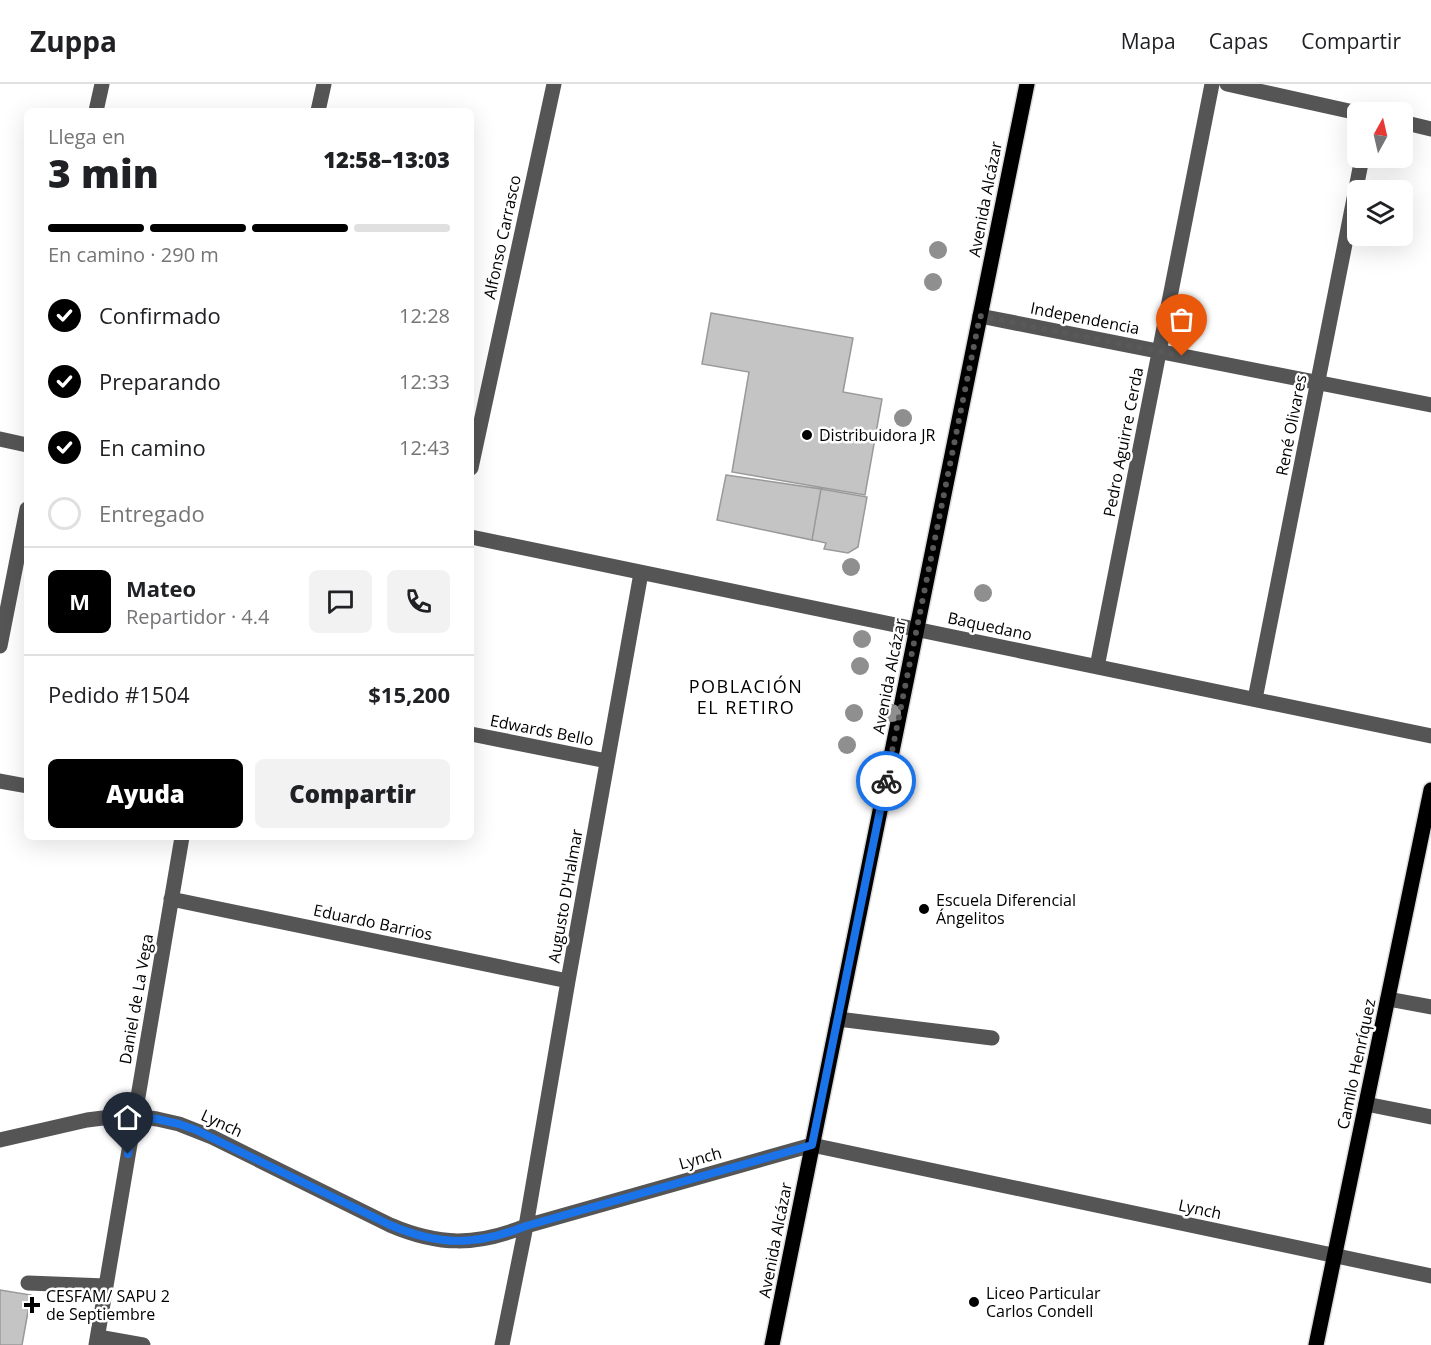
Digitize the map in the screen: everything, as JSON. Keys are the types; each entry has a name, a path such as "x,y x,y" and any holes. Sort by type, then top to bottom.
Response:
{"main road":[{"name":"Avenida Alcázar","path":"772,1345 1027,84"},
{"name":"Camilo Henríquez","path":"1316,1345 1431,790"}],"street":[{"path":"97,108 102,84"},
{"path":"319,108 324,84"},
{"name":"Alfonso Carrasco","path":"474,454 554,84"},
{"name":"Pedro Aguirre Cerda","path":"1097,667 1212,84"},
{"path":"1227,84 1347,110"},
{"path":"1413,125 1431,129"},
{"name":"René Olivares","path":"1255,699 1360,168"},
{"name":"Independencia","path":"980,316 1431,405"},
{"path":"0,439 24,444"},
{"path":"0,646 24,524"},
{"name":"Baquedano","path":"474,538 1431,736"},
{"name":"Augusto D'Halmar","path":"502,1345 526,1226 641,573"},
{"name":"Edwards Bello","path":"474,735 607,761"},
{"path":"0,781 24,785"},
{"name":"Daniel de La Vega","path":"97,1341 181,840"},
{"name":"Eduardo Barrios","path":"171,899 568,981"},
{"path":"1388,999 1431,1007"},
{"path":"838,1019 992,1038"},
{"path":"1366,1104 1431,1117"},
{"name":"Lynch","path":"0,1140 87,1120 135,1116 157,1119 204,1133 411,1234 455,1241 478,1240 502,1235 526,1226 812,1145 1431,1276"},
{"path":"28,1284 106,1286"},
{"path":"97,1341 143,1345"}],"building":[{"name":"Distribuidora JR","path":"711,313 853,338 843,392 882,399 865,495 732,472 749,372 702,364"},
{"path":"726,475 821,489 812,540 717,520"},
{"path":"821,489 867,497 858,547 848,553 824,549 826,543 812,540"},
{"path":"0,1290 31,1295 22,1345 0,1345"}],"way so far":[{"path":"886,781 980,316 1182,356"}],"place":[{"name":"Distribuidora JR","path":"807,435"},
{"name":"Escuela Diferencial Ángelitos","path":"924,909"},
{"name":"Liceo Particular Carlos Condell","path":"974,1302"},
{"name":"CESFAM/ SAPU 2 de Septiembre","path":"32,1305"}],"district":[{"name":"POBLACIÓN EL RETIRO","path":"746,696"}],"route":[{"path":"128,1154 135,1116 179,1124 212,1137 411,1234 455,1241 478,1240 502,1235 526,1226 812,1145 886,781"}]}
